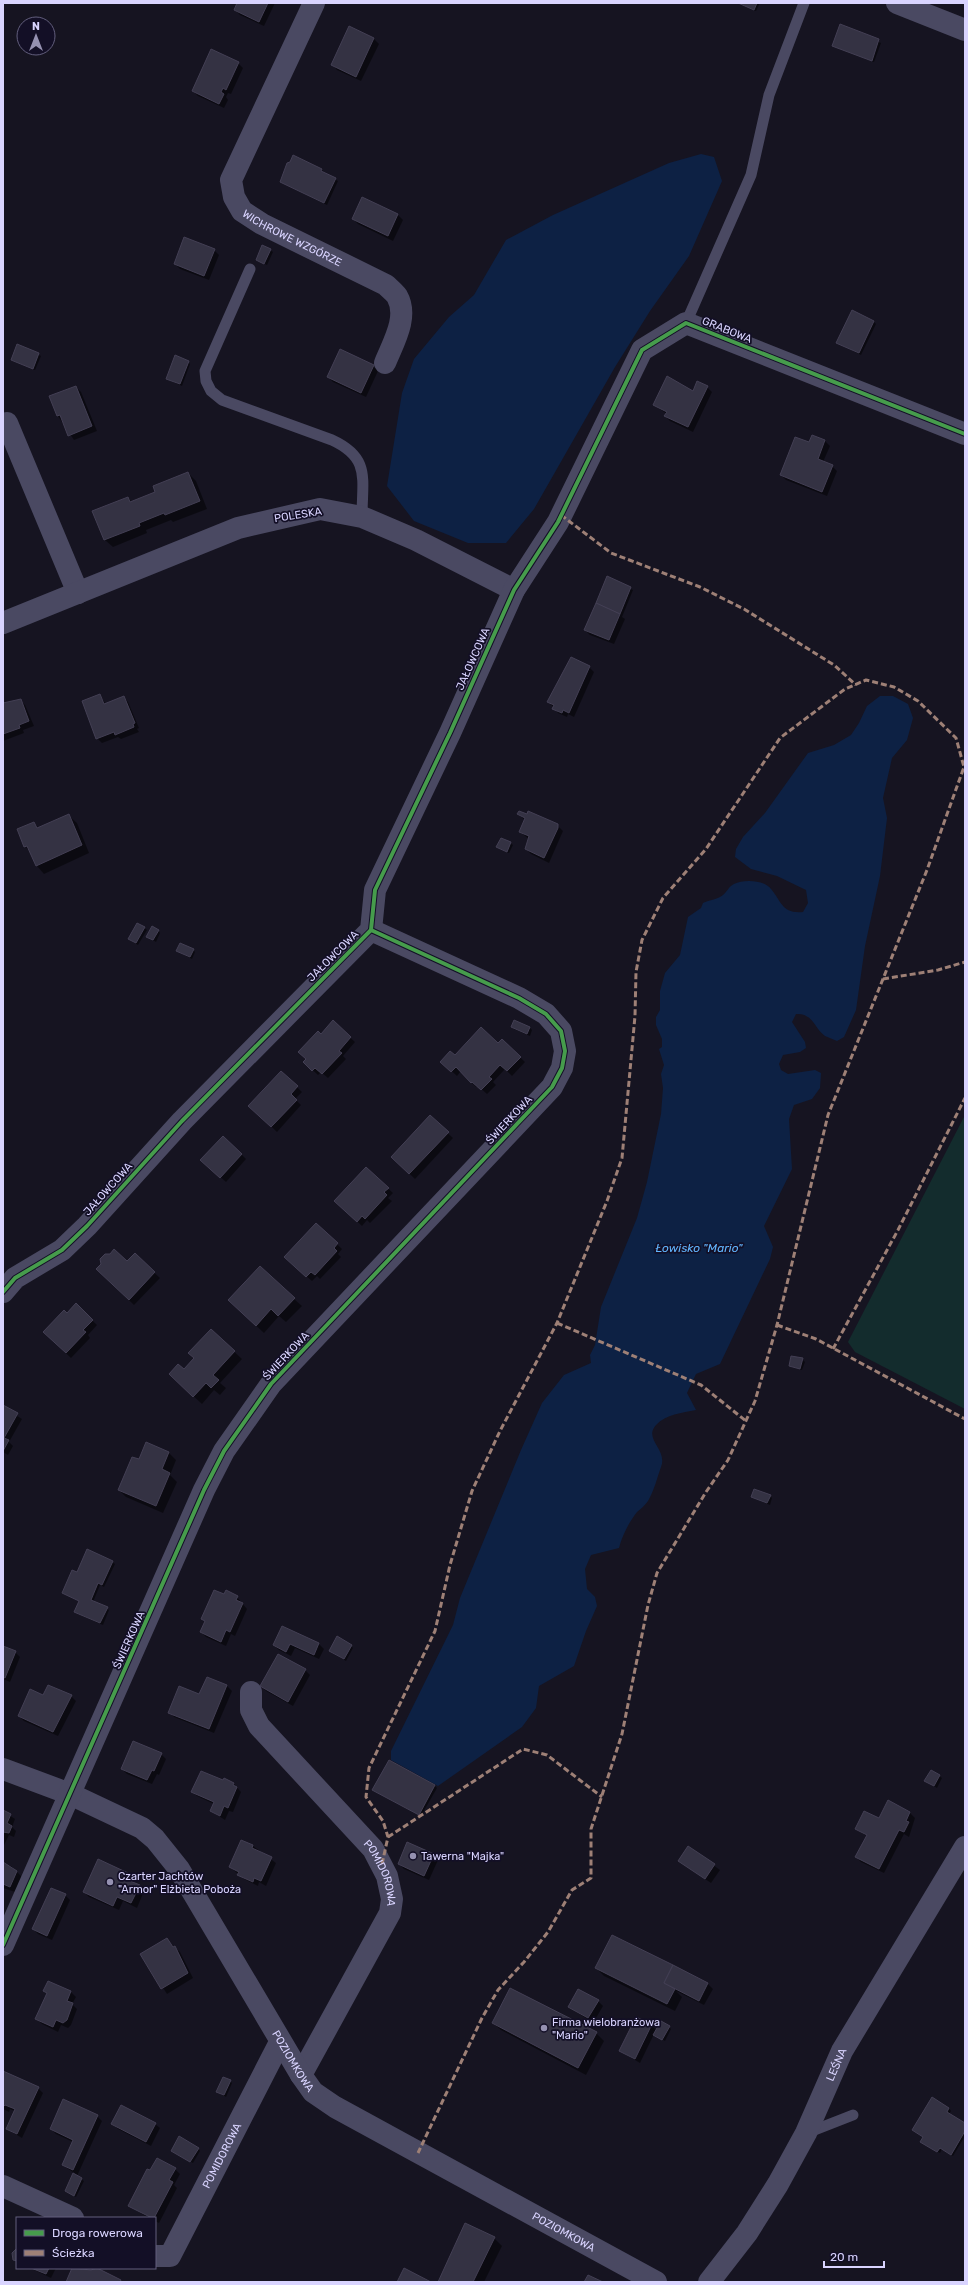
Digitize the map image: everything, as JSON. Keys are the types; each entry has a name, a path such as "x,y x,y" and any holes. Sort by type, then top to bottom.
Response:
{"street":[{"name":"WICHROWE WZGÓRZE","path":"314,3 232,180 234,197 242,211 262,224 386,285 397,296 400,308 400,325 385,363"},
{"path":"897,3 965,30"},
{"name":"GRABOWA","path":"558,522 642,350 686,323 965,434"},
{"path":"7,424 78,593"},
{"name":"POLESKA","path":"3,623 245,526 320,509 362,517 416,540 514,590"},
{"name":"JAŁOWCOWA","path":"3,1292 15,1278 62,1250 87,1226 182,1121 371,930 375,890 450,733 514,590 558,522"},
{"name":"ŚWIERKOWA","path":"3,1945 204,1490 224,1451 244,1420 271,1384 552,1087 562,1068 565,1051 561,1031 546,1014 519,998 371,930"},
{"name":"POMIDOROWA","path":"251,1692 251,1710 258,1726 373,1849 387,1876 392,1899 390,1913 301,2075"},
{"name":"POZIOMKOWA","path":"3,1769 70,1794 142,1828 155,1839 179,1869 280,2042 313,2092 335,2107 656,2282"},
{"name":"LEŚNA","path":"709,2282 747,2233 806,2133 842,2051 965,1847"},
{"name":"POMIDOROWA","path":"156,2256 170,2256 280,2042"},
{"path":"3,2186 71,2217"}],"lane":[{"path":"686,323 751,175 769,96 804,3"},
{"path":"250,268 212,352 205,372 206,381 211,391 222,400 348,447 358,458 362,470 362,517"},
{"path":"806,2133 853,2115"}],"green space":[{"path":"965,1115 965,1409 855,1352 848,1342"}],"water":[{"path":"701,154 714,157 722,181 689,256 650,311 615,367 534,509 506,543 468,543 414,521 387,486 402,393 414,359 449,317 474,295 506,240 553,215 669,163"},
{"name":"Łowisko \"Mario\"","path":"880,696 893,696 908,704 913,718 907,740 892,758 883,798 887,818 880,876 865,946 856,1010 844,1037 837,1041 821,1033 810,1018 802,1014 796,1014 792,1022 805,1042 806,1048 800,1052 783,1055 779,1064 781,1070 788,1074 815,1070 821,1073 820,1088 812,1099 794,1105 789,1119 792,1169 764,1226 773,1247 770,1259 720,1364 696,1374 687,1393 696,1410 674,1414 664,1418 653,1430 652,1435 661,1455 662,1461 654,1489 648,1501 631,1520 619,1548 591,1555 585,1569 587,1589 595,1597 597,1606 586,1631 574,1666 539,1686 536,1708 522,1727 438,1786 391,1760 391,1751 453,1625 460,1598 542,1403 564,1375 591,1363 590,1355 595,1345 601,1307 637,1218 647,1182 661,1114 663,1088 661,1074 664,1065 659,1049 662,1047 662,1039 656,1025 656,1017 660,1010 660,991 665,973 680,955 688,917 701,908 703,903 721,896 731,886 738,882 754,881 764,884 771,889 780,903 787,909 796,912 803,912 808,903 806,890 777,876 751,869 735,857 736,849 743,837 765,813 808,753 834,745 851,735 859,723 867,706"}],"building":[{"path":"237,3 268,3 259,22 234,10"},
{"path":"738,3 757,3 754,10"},
{"path":"840,24 879,39 872,61 832,46"},
{"path":"349,26 374,38 356,77 331,65"},
{"path":"211,49 239,62 226,90 223,88 221,92 224,94 219,104 192,91"},
{"path":"293,155 322,169 321,171 336,178 324,203 280,182 287,163 290,162"},
{"path":"362,197 398,214 388,236 352,219"},
{"path":"184,237 215,249 204,276 174,264"},
{"path":"262,245 271,249 264,264 256,260"},
{"path":"852,310 874,321 859,353 836,343"},
{"path":"17,344 39,353 33,369 11,360"},
{"path":"340,349 374,365 361,393 327,377"},
{"path":"175,355 189,361 180,384 166,379"},
{"path":"667,376 693,391 697,381 708,386 688,427 664,416 667,412 653,405"},
{"path":"76,386 92,426 68,436 60,415 57,416 49,396"},
{"path":"812,435 825,440 818,459 833,465 822,492 780,475 795,437 809,442"},
{"path":"188,472 200,501 165,515 164,513 139,523 140,526 104,540 92,511 128,497 130,502 155,492 153,486"},
{"path":"607,576 631,587 620,614 596,603"},
{"path":"596,603 620,614 609,640 584,630"},
{"path":"571,657 590,666 569,713 563,710 562,713 552,709 554,705 547,702"},
{"path":"100,694 104,704 124,696 135,723 133,724 134,727 115,735 114,732 96,739 82,701"},
{"path":"21,699 29,721 19,725 20,728 3,734 3,703"},
{"path":"519,811 527,814 528,811 558,824 558,828 544,858 525,849 529,836 519,832 525,818 517,814"},
{"path":"69,814 82,845 36,866 27,846 24,847 17,829 34,822 37,828"},
{"path":"501,838 511,842 507,852 496,847"},
{"path":"137,923 145,927 136,943 128,939"},
{"path":"152,926 159,930 153,940 146,937"},
{"path":"180,943 194,949 190,957 176,951"},
{"path":"333,1020 351,1037 339,1051 342,1053 322,1074 315,1068 312,1071 303,1062 306,1059 298,1052 318,1031 321,1034"},
{"path":"514,1020 530,1027 527,1034 511,1027"},
{"path":"481,1027 498,1043 502,1039 521,1057 507,1071 500,1065 489,1077 492,1079 481,1090 472,1082 471,1083 456,1067 451,1072 440,1062 450,1051 455,1055"},
{"path":"281,1071 298,1086 291,1094 297,1100 271,1127 248,1106"},
{"path":"430,1115 449,1132 409,1174 391,1157"},
{"path":"223,1136 242,1154 220,1178 200,1160"},
{"path":"366,1167 389,1188 384,1192 387,1195 365,1219 362,1216 357,1222 334,1201"},
{"path":"316,1223 338,1243 334,1248 337,1251 315,1275 311,1272 306,1277 284,1257"},
{"path":"114,1249 127,1261 135,1253 155,1272 129,1300 96,1269 101,1264 100,1259 105,1254 110,1254"},
{"path":"260,1266 295,1298 278,1316 271,1309 256,1326 228,1300"},
{"path":"76,1303 93,1320 83,1330 86,1332 66,1353 43,1332 64,1310 67,1313"},
{"path":"211,1329 235,1351 213,1375 219,1380 211,1388 206,1383 193,1397 169,1374 178,1364 184,1369 194,1358 188,1353"},
{"path":"791,1356 803,1358 800,1369 789,1366"},
{"path":"3,1405 18,1413 4,1438 9,1440 3,1451"},
{"path":"146,1442 169,1452 162,1469 170,1473 156,1506 118,1490 132,1457 139,1459"},
{"path":"754,1489 771,1495 767,1503 751,1497"},
{"path":"87,1549 113,1561 102,1585 98,1583 91,1600 108,1607 100,1623 74,1612 79,1601 62,1593 72,1570 77,1572"},
{"path":"214,1590 224,1594 226,1590 238,1596 236,1600 243,1603 230,1632 226,1630 221,1642 200,1632 205,1621 201,1619"},
{"path":"282,1626 319,1643 314,1655 290,1644 286,1652 273,1645"},
{"path":"337,1636 352,1645 344,1659 329,1651"},
{"path":"3,1646 16,1651 5,1678 3,1677"},
{"path":"278,1654 306,1669 288,1702 260,1686"},
{"path":"207,1677 227,1685 209,1729 168,1713 179,1686 199,1694"},
{"path":"48,1685 72,1695 53,1732 18,1716 30,1689 43,1695"},
{"path":"133,1741 162,1753 154,1771 152,1770 147,1780 121,1769"},
{"path":"389,1760 435,1785 419,1815 372,1790"},
{"path":"931,1770 940,1775 934,1786 924,1781"},
{"path":"201,1771 223,1780 224,1778 234,1783 233,1785 237,1787 228,1808 224,1806 220,1816 210,1811 214,1802 191,1792"},
{"path":"888,1800 910,1812 906,1821 909,1822 904,1832 899,1830 879,1869 855,1857 867,1835 855,1829 864,1811 879,1818"},
{"path":"3,1810 11,1814 7,1823 12,1826 9,1833 3,1832"},
{"path":"241,1840 253,1845 252,1848 272,1857 261,1881 254,1878 253,1882 237,1875 239,1872 229,1867"},
{"path":"407,1842 434,1854 424,1876 398,1864"},
{"path":"688,1846 715,1864 705,1879 678,1861"},
{"name":"Czarter Jachtów \"Armor\" Elżbieta Poboża","path":"98,1859 128,1873 125,1879 140,1885 131,1903 117,1897 113,1906 83,1892"},
{"path":"3,1862 17,1871 10,1887 3,1884"},
{"path":"51,1888 66,1894 47,1936 32,1929"},
{"path":"612,1935 673,1965 664,1983 675,1989 667,2004 595,1968"},
{"path":"167,1938 173,1947 175,1946 188,1973 161,1989 140,1954"},
{"path":"673,1965 708,1983 699,2001 664,1983"},
{"path":"48,1981 71,1991 67,2001 73,2003 67,2020 63,2023 56,2020 53,2027 35,2019 47,1993 43,1991"},
{"name":"Firma wielobranżowa \"Mario\"","path":"510,1988 597,2032 578,2068 492,2023"},
{"path":"578,1989 599,2000 588,2018 568,2007"},
{"path":"636,2017 652,2024 635,2059 619,2051"},
{"path":"661,2021 670,2026 662,2040 653,2035"},
{"path":"3,2071 39,2087 17,2134 6,2129 15,2109 5,2105 3,2107"},
{"path":"223,2077 231,2080 224,2095 216,2092"},
{"path":"932,2097 949,2108 947,2112 965,2123 965,2131 951,2155 940,2148 937,2152 920,2142 923,2137 912,2130"},
{"path":"63,2099 98,2115 73,2170 62,2165 73,2140 50,2129"},
{"path":"121,2105 156,2123 146,2142 111,2124"},
{"path":"179,2136 199,2148 190,2162 171,2151"},
{"path":"157,2158 176,2168 169,2180 173,2182 155,2217 150,2217 128,2206 147,2169 150,2170"},
{"path":"73,2173 82,2178 74,2196 65,2191"},
{"path":"465,2223 495,2237 473,2282 438,2282"},
{"path":"16,2249 16,2261 13,2260 12,2253"},
{"path":"404,2268 431,2282 397,2282"},
{"path":"34,2269 48,2269 46,2274"},
{"path":"72,2269 99,2269 121,2280 120,2282 66,2282"},
{"path":"588,2275 603,2282 584,2282"}],"marked path":[{"path":"561,515 611,553 700,587 744,609 834,665 856,685"},
{"path":"382,1864 388,1837 383,1821 366,1797 369,1768 435,1631 450,1565 472,1491 500,1431 557,1323 607,1201 622,1158 635,1016 636,972 642,940 663,898 706,849 780,738 845,689 866,680 894,687 918,701 956,738 964,767 927,870 828,1115 777,1325 755,1401 728,1460 706,1492 657,1573 648,1605 622,1734 591,1829 591,1878 572,1890 548,1932 524,1962 498,1990 482,2018 418,2153"},
{"path":"883,979 938,970 965,962"},
{"path":"833,1349 898,1230 965,1098"},
{"path":"557,1323 701,1385 746,1421"},
{"path":"777,1325 816,1339 965,1419"},
{"path":"388,1837 523,1749 547,1755 602,1797"}],"cycle path":[{"path":"3,1292 15,1278 62,1250 87,1226 182,1121 371,930 375,890 450,733 514,590 558,522 642,350 686,323 965,434"},
{"path":"3,1945 204,1490 224,1451 271,1384 552,1087 562,1068 565,1051 561,1031 546,1014 519,998 371,930"}],"place":[{"name":"Tawerna \"Majka\"","path":"413,1856"},
{"name":"Czarter Jachtów \"Armor\" Elżbieta Poboża","path":"110,1882"},
{"name":"Firma wielobranżowa \"Mario\"","path":"544,2028"}]}
